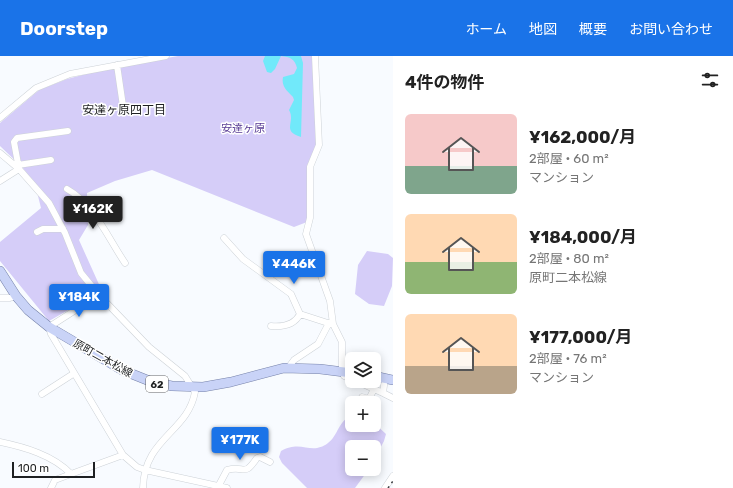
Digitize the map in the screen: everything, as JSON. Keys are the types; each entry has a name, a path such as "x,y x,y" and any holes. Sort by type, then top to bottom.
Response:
{"main road":[{"name":"原町二本松線","path":"0,271 16,296 28,310 49,327 133,376 164,386 193,387 222,384 272,370 288,368 345,372"}],"street":[{"path":"0,118 36,88 70,74 166,56"},
{"path":"315,56 319,146 310,167 310,218 306,234 330,300 331,324 342,342 342,371 345,376"},
{"path":"117,65 123,106"},
{"path":"19,167 14,142 17,138 68,131"},
{"path":"0,153 19,167 49,203 63,229 81,273 99,295 149,347 185,376 193,387 195,392 189,411 157,447 145,470 143,488"},
{"path":"0,181 19,167 51,160"},
{"path":"67,189 79,195 94,214 125,263"},
{"path":"37,232 43,229 63,229"},
{"path":"224,238 243,259 290,294 300,314 331,324"},
{"path":"99,295 49,327 51,334 73,374 124,456 138,467 145,470 219,485 227,488"},
{"path":"0,298 10,298 16,296"},
{"path":"270,326 283,327 289,324 300,314"},
{"path":"288,368 294,360 318,344 331,324"},
{"path":"42,394 73,374"},
{"path":"383,393 389,379"},
{"path":"371,396 374,389 393,398"},
{"path":"0,441 30,450 58,464 71,474"},
{"path":"51,488 55,480 124,456"},
{"path":"219,485 227,470 247,470 251,468 257,458 260,457 270,462"},
{"path":"386,488 393,476"}],"green space":[{"name":"安達ヶ原","path":"178,56 312,56 317,144 308,169 307,222 294,227 152,170 115,181 87,193 88,225 79,240 102,291 49,321 0,261 0,242 41,208 35,184 22,167 0,146 0,123 39,90 67,79 102,70"},
{"path":"367,251 388,254 393,258 392,286 384,306 369,304 355,294 358,265"},
{"path":"344,420 345,432 381,432 381,429 386,434 381,447 381,440 345,440 345,476 364,476 355,488 307,488 282,463 279,457 281,451 295,447 322,447 331,440"}],"water":[{"path":"265,56 281,56 275,69 271,73 267,72 263,61"},
{"path":"281,56 301,56 303,63 301,137 295,135 290,129 291,114 289,110 294,100 283,83 283,77 294,74 297,68 292,59"}],"railway":[{"path":"388,488 393,481"}],"district":[{"name":"安達ヶ原四丁目","path":"124,110"}]}
